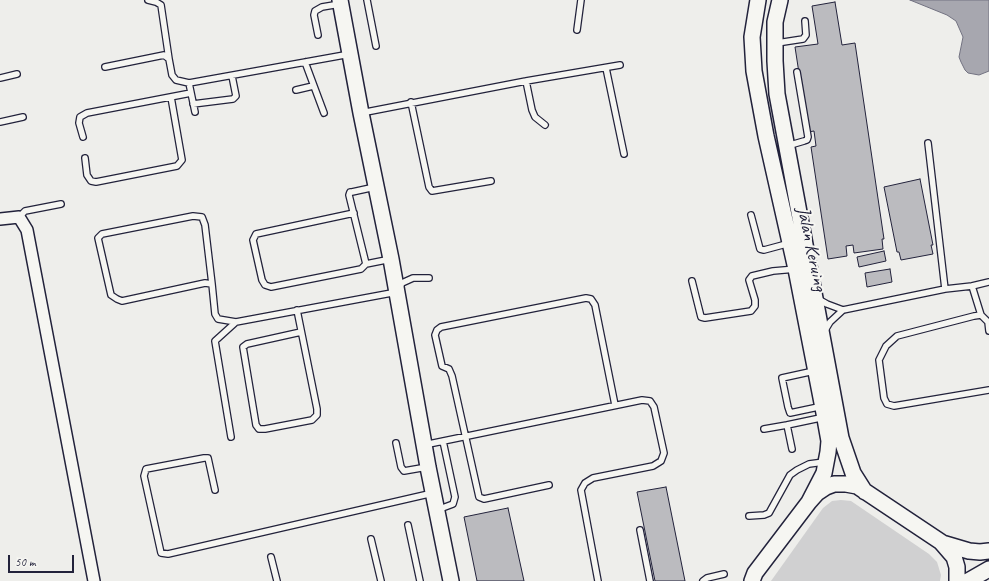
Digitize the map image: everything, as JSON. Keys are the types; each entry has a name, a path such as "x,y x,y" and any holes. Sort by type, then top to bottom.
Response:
{"main road":[{"name":"Jalan Keruing","path":"758,0 754,18 752,56 759,102 791,243 829,441 827,462 821,479 809,502"},
{"name":"Jalan Keruing","path":"780,0 775,22 774,44 777,94 814,297 843,444 853,473 865,492"},
{"path":"340,2 391,259 428,467 451,581"},
{"path":"752,56 756,41 765,39 769,43 775,61"},
{"path":"752,578 809,502 817,493 834,484 857,486 941,542 968,551 989,551"},
{"path":"941,542 954,557 957,567 957,581"},
{"path":"968,581 989,569"}],"street":[{"path":"0,219 19,217 27,230 94,581"}],"lane":[{"path":"148,0 156,2 161,6 172,75 176,80 189,83 350,54"},
{"path":"366,0 376,46"},
{"path":"577,30 581,0"},
{"path":"318,35 314,15 315,11 322,7 340,2"},
{"path":"774,44 803,39 806,35 805,21"},
{"path":"104,67 164,55 169,59"},
{"path":"305,62 324,113"},
{"path":"361,113 411,102 620,65"},
{"path":"606,68 624,154"},
{"path":"786,146 807,140 808,138 797,72"},
{"path":"0,78 17,74"},
{"path":"193,104 233,99 236,96 232,76"},
{"path":"526,81 532,110 536,117 545,125"},
{"path":"189,83 195,112"},
{"path":"296,90 313,86"},
{"path":"83,137 79,123 80,117 87,113 192,94"},
{"path":"85,158 87,175 91,181 96,182 177,166 182,160 171,97"},
{"path":"411,102 429,187 432,191 491,181"},
{"path":"0,122 23,117"},
{"path":"928,143 945,290"},
{"path":"366,264 350,192 376,187"},
{"path":"19,217 25,210 60,204"},
{"path":"354,213 256,234 254,240 262,280 265,285 271,287 361,269 366,264 391,259"},
{"path":"751,215 760,249 764,250 791,243"},
{"path":"212,284 205,283 122,301 117,299 111,295 98,238 102,234 193,216 202,217 205,225 212,284 215,314 218,319 236,322 397,292 402,282 413,278 429,278"},
{"path":"692,281 701,317 706,318 751,311 755,306 755,300 749,280 752,276 773,271 796,269"},
{"path":"822,337 830,322 843,310 989,282"},
{"path":"972,286 981,315 988,322 989,331"},
{"path":"814,297 843,310"},
{"path":"549,485 481,498 479,497 452,376 449,368 442,366 435,335 437,330 441,327 570,301 586,298 592,299 595,305 615,405"},
{"path":"297,310 317,415 312,420 265,429 259,428 256,425 243,347 248,344 301,332"},
{"path":"981,315 898,336 886,346 879,360 884,398 887,404 894,406 989,390"},
{"path":"231,437 215,341 236,322"},
{"path":"816,370 782,378 790,413 824,411"},
{"path":"424,445 615,405 642,400 650,401 654,407 664,453 661,461 653,466 593,478 585,483 581,490 598,581"},
{"path":"764,429 787,425 824,411"},
{"path":"787,425 792,448"},
{"path":"437,510 453,504 455,497 443,441"},
{"path":"396,443 401,467 404,471 428,467"},
{"path":"215,490 208,458 146,470 144,476 161,553 168,554 433,493"},
{"path":"749,516 764,515 769,513 790,475 797,470 809,464 827,462"},
{"path":"408,525 420,581"},
{"path":"640,530 650,581"},
{"path":"371,539 381,581"},
{"path":"271,557 277,581"},
{"path":"704,581 706,578 724,574"}],"shaded area":[{"path":"910,0 989,0 989,71 979,75 968,73 959,57 963,37 956,21 947,15"},
{"path":"832,501 851,501 929,554 937,562 941,575 940,581 771,581 823,508"}],"building":[{"path":"835,2 842,45 855,43 884,239 882,239 883,249 854,253 853,245 846,246 847,256 828,259 811,147 816,146 814,131 808,132 795,47 818,44 812,6"},
{"path":"920,179 933,245 931,245 933,254 901,260 899,252 897,252 884,187"},
{"path":"884,251 886,261 859,267 857,257"},
{"path":"890,269 892,282 867,287 865,273"},
{"path":"666,487 685,581 655,581 637,492"},
{"path":"508,508 524,581 477,581 464,517"}]}
